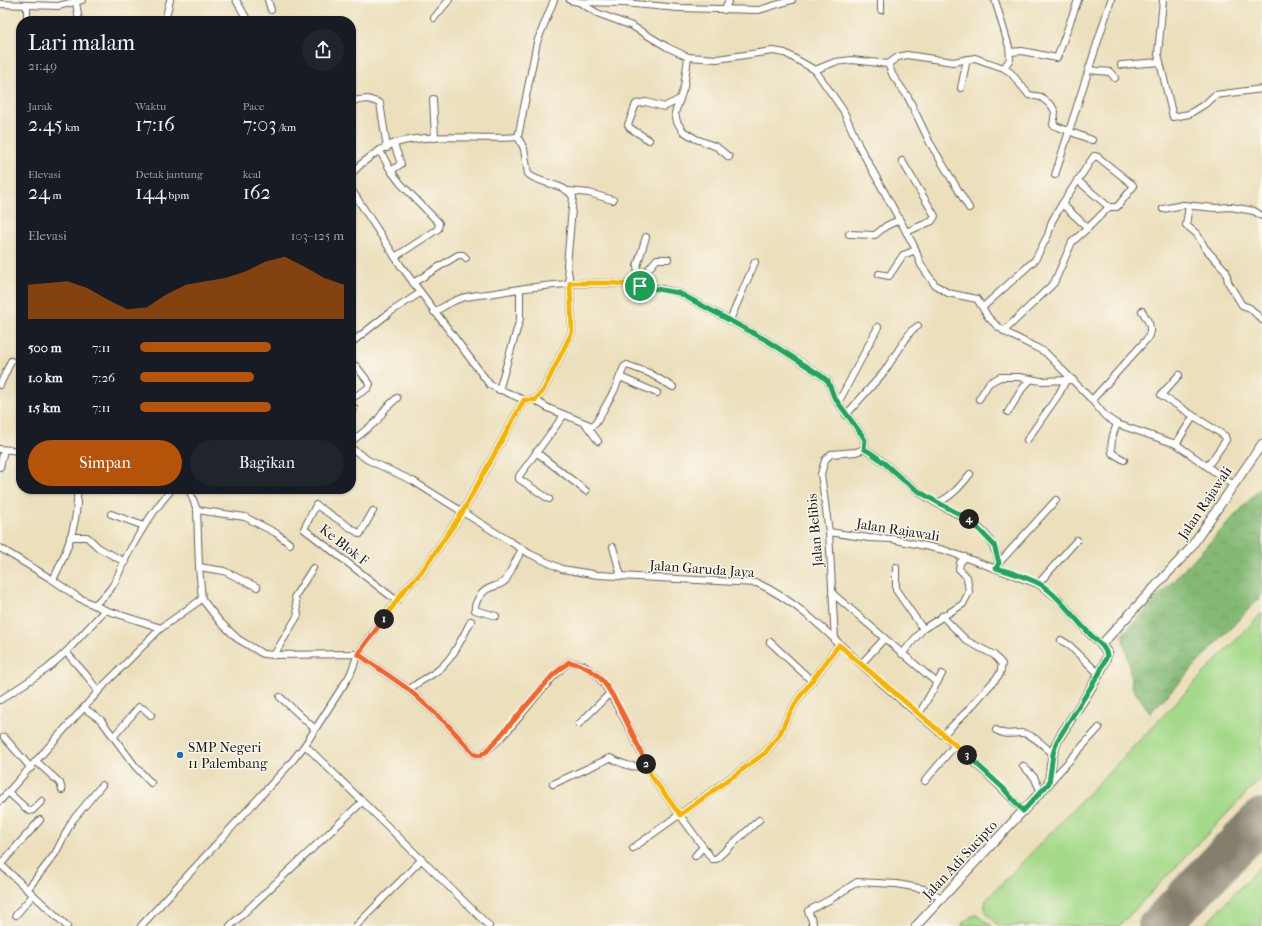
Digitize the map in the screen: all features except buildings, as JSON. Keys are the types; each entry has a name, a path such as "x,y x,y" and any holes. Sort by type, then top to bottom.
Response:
{"street":[{"path":"166,16 170,0"},
{"path":"236,0 245,16"},
{"path":"268,0 271,10"},
{"path":"434,18 449,0"},
{"path":"554,0 537,42 518,137 524,149 528,174 533,178 569,191 589,193 613,200"},
{"path":"570,0 578,2 597,12 632,26 667,48 688,57 717,59 773,51 785,53 815,70 843,110 859,146 916,250 921,265 935,285 948,293 970,296 977,299 988,316 1004,330 1045,352 1069,380 1092,400 1105,416 1117,424 1176,444 1233,485"},
{"path":"724,10 729,0"},
{"path":"578,2 625,2 724,10 759,10 792,0"},
{"path":"881,0 881,10"},
{"path":"995,0 1010,52 1010,59 1004,68"},
{"path":"1010,52 1022,51 1057,58 1078,0"},
{"path":"1055,176 1111,0"},
{"path":"1163,0 1158,54 1173,117 1189,114 1205,104 1215,95 1262,89"},
{"path":"0,4 58,6 79,1 79,16"},
{"path":"27,5 27,16"},
{"path":"815,70 835,62 852,60 888,64 898,57 907,55 946,61 975,58 1004,68 1029,94 1041,97 1052,106 1055,112 1053,125 1092,140"},
{"path":"688,57 684,87 675,113 676,122 680,127 696,139 718,147 729,156"},
{"path":"961,88 967,59"},
{"path":"1122,65 1160,62"},
{"path":"888,64 893,76 908,97 930,143 969,208"},
{"path":"1089,70 1110,72 1115,78"},
{"path":"356,100 368,99 380,103 387,148"},
{"path":"433,99 435,138"},
{"path":"650,140 630,128 628,125 636,104 646,102 664,107 680,99"},
{"path":"356,170 370,157 394,144 435,138 518,137"},
{"path":"390,171 401,164 394,144"},
{"path":"380,151 390,171 439,223 438,229 395,257"},
{"path":"983,307 1035,260 1048,235 1052,221 1077,180 1094,156 1098,157 1133,185 1133,187 1117,207 1109,207 1077,180"},
{"path":"902,161 935,216 932,221 906,232"},
{"path":"535,400 543,391 572,332 570,283 567,265 573,197 569,191"},
{"path":"356,197 420,293 490,385 524,400 535,400 588,426 598,442"},
{"path":"1062,204 1088,228"},
{"path":"1163,209 1183,204 1189,206 1231,207 1254,211 1262,216"},
{"path":"1189,206 1186,225 1197,234 1204,248 1226,271 1228,282 1242,305 1250,308 1262,320"},
{"path":"1004,330 1054,283 1072,242 1109,207"},
{"path":"849,234 875,235 886,226 899,220"},
{"path":"640,286 638,266 646,237"},
{"path":"879,274 889,276 902,255 916,250"},
{"path":"413,283 458,255 463,255 466,258"},
{"path":"638,275 646,272 657,259 668,259"},
{"path":"730,320 755,262"},
{"path":"434,312 459,299 570,283 612,283 679,293 766,340 828,381 838,403 865,440 864,449 872,452 903,480 937,503 970,520 994,545 998,565"},
{"path":"500,390 520,319 520,289"},
{"path":"356,339 389,313 420,293"},
{"path":"1092,400 1151,333 1150,325 1142,311"},
{"path":"838,403 878,326"},
{"path":"846,414 884,372 911,332 918,326"},
{"path":"0,385 11,361"},
{"path":"588,426 592,426 596,423 614,391 624,367 627,365 662,379 673,387"},
{"path":"356,366 370,384 368,388 356,396"},
{"path":"1179,375 1161,395 1193,417 1225,436 1226,440 1224,446 1208,466"},
{"path":"620,377 656,393"},
{"path":"980,399 989,383 1000,377 1041,381 1069,380"},
{"path":"1008,412 1022,389 1031,379"},
{"path":"1028,440 1069,380"},
{"path":"356,438 377,421 386,408 397,398"},
{"path":"141,926 305,745 350,675 358,654 397,601 421,573 462,513 524,400"},
{"path":"548,499 519,479 520,474 564,415"},
{"path":"1176,444 1193,417"},
{"path":"1117,424 1112,436 1112,453 1124,460"},
{"name":"Jalan Rajawali","path":"829,532 869,538 892,539 944,550 998,565 1038,584 1059,599 1088,633 1101,645 1189,550 1262,444"},
{"path":"0,467 2,449 16,451"},
{"name":"Jalan Belibis","path":"837,643 832,593 829,532 821,474 825,460 831,454 856,452 864,449"},
{"name":"Jalan Garuda Jaya","path":"356,452 368,460 413,481 522,550 562,569 598,575 757,583 776,592 804,613 955,745 1003,788 1023,811"},
{"path":"536,452 586,491"},
{"path":"937,503 946,499 958,490 970,474"},
{"path":"53,580 65,556 78,501 77,494"},
{"path":"94,604 114,586 144,526 161,500 167,494"},
{"path":"191,494 197,510 198,567 202,599 220,622 238,639 262,654 358,654 408,690 447,724 474,754 480,756 487,751 512,724 553,675 569,662 582,665 597,675 610,693 652,777 712,859 716,860 759,820"},
{"path":"998,565 1056,500"},
{"name":"Ke Blok F","path":"373,512 360,534 316,505 304,529 397,601"},
{"path":"197,510 245,517 276,534 290,544"},
{"path":"111,514 144,526"},
{"path":"70,537 87,537 99,548 125,562"},
{"path":"1038,584 1077,540"},
{"path":"613,546 621,576"},
{"path":"0,548 53,580 79,598 105,610 161,628"},
{"path":"496,616 475,610 475,604 481,593 487,588 503,583 506,580 522,550"},
{"path":"902,654 923,628 963,604 969,592 967,577 959,569 960,563 965,557"},
{"path":"198,567 224,571 257,587"},
{"path":"896,567 896,590 923,628"},
{"path":"274,655 298,615 295,596 313,568"},
{"path":"832,593 937,683"},
{"path":"0,801 37,762 98,691 161,628 202,599"},
{"path":"0,700 47,669 66,652 105,610"},
{"path":"942,616 967,641 994,655 1002,664 1000,674 970,708 943,735"},
{"path":"408,690 414,684 438,670 451,656 471,621"},
{"path":"861,664 884,639"},
{"path":"1061,640 1069,645 1099,674"},
{"path":"770,642 812,681"},
{"path":"633,848 765,753 780,734 787,718 837,643"},
{"path":"1049,783 1053,754 1057,741 1099,674 1107,656 1101,645"},
{"path":"66,652 98,691"},
{"path":"919,714 942,674"},
{"path":"579,724 610,693"},
{"path":"280,697 315,729"},
{"path":"114,736 139,707 144,708 151,715"},
{"path":"84,708 101,720 135,766 151,783"},
{"path":"1023,811 1098,728"},
{"path":"996,730 1006,735 1021,732 1030,736 1053,754"},
{"path":"4,737 31,768"},
{"path":"305,745 363,800 489,926"},
{"path":"925,781 955,745"},
{"path":"553,784 610,758 624,765 637,768 647,765"},
{"path":"37,762 60,783 62,790"},
{"path":"1023,766 1034,777 1040,792"},
{"path":"27,890 55,854 72,821 102,785"},
{"path":"8,792 29,811 33,810 42,801"},
{"path":"230,926 363,800"},
{"name":"Jalan Adi Sucipto","path":"916,926 1023,811"},
{"path":"40,820 0,865 67,926"},
{"path":"695,856 704,847"},
{"path":"356,926 422,859"},
{"path":"811,926 813,923 808,911 831,899 857,882 897,884 924,889 942,898"},
{"path":"16,915 33,895"}],"green space":[{"path":"1262,487 1262,595 1150,713 1132,687 1128,658 1122,635"},
{"path":"1262,613 1262,777 1119,926 999,926 986,912 986,900"},
{"path":"1262,864 1262,926 1204,926"},
{"path":"977,915 992,926 961,926 970,917"}],"taxiway":[{"path":"1250,831 1262,828"}],"runway":[{"path":"1159,926 1262,819"}],"place":[{"name":"SMP Negeri 11 Palembang","path":"180,755"}],"route":[{"path":"570,283 612,283 640,286 664,289 679,293 766,340 828,381 834,397 865,440 864,449 872,452 903,480 922,493 937,503 970,520 994,545 999,563 996,568 1047,589 1059,599 1088,633 1107,652 1106,660 1099,674 1057,741 1053,754 1049,783 1023,811 1003,788 978,764 887,688 839,645 798,699 780,734 765,753 727,778 680,815 652,777 631,731 610,693 597,675 582,665 569,662 553,675 512,724 487,751 480,756 474,754 447,724 408,689 358,654 405,589 421,573 462,513 524,400 535,400 543,391 572,332 570,283"}]}
